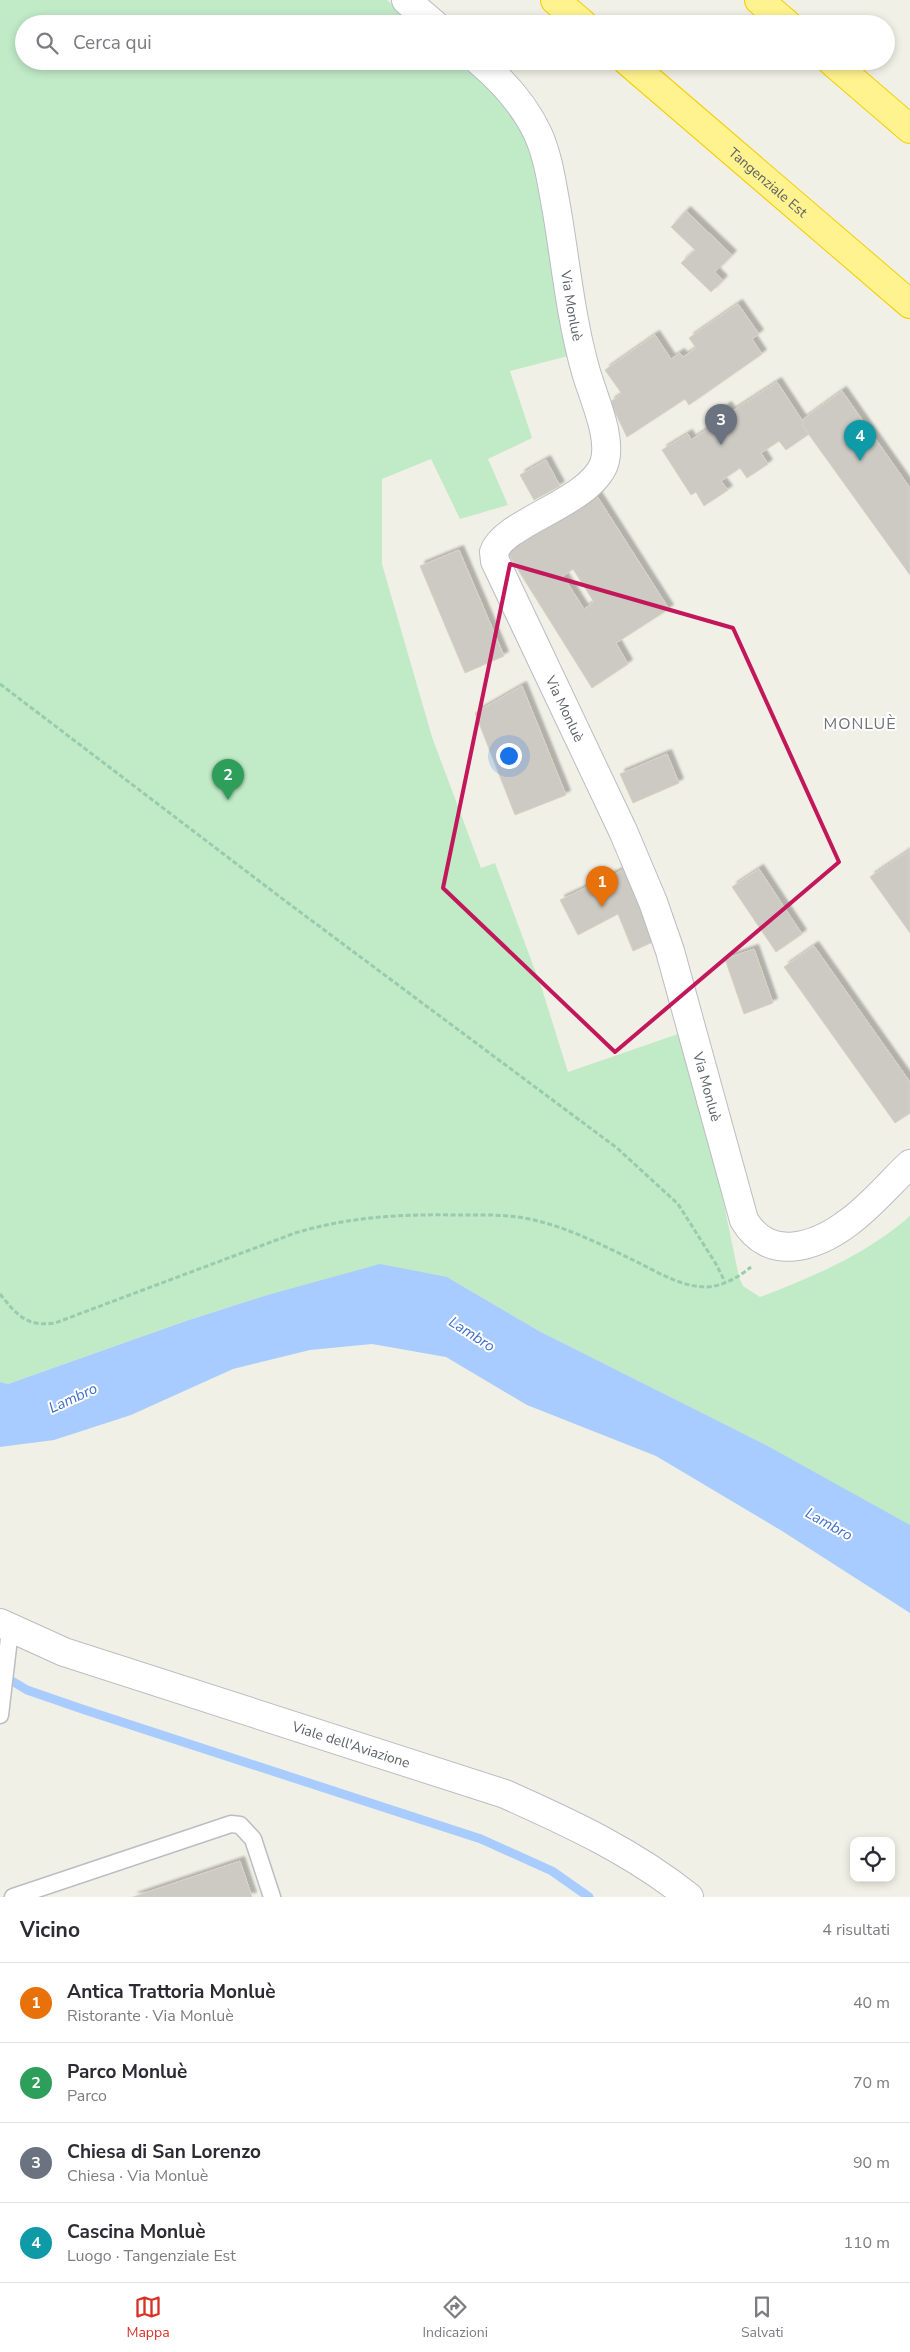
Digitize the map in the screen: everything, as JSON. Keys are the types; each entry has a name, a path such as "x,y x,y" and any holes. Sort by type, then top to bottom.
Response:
{"highway":[{"path":"555,0 572,15"},
{"path":"759,0 776,15"},
{"name":"Tangenziale Est","path":"637,70 910,304"},
{"path":"841,70 910,129"}],"street":[{"path":"406,0 424,15"},
{"name":"Via Monluè","path":"489,70 520,102 538,135 548,165 580,344 606,437 607,450 604,465 595,478 571,498 502,539 494,552 495,560 623,831 654,902 670,950 738,1203 752,1233 765,1242"},
{"path":"765,1242 781,1247 794,1246 828,1236 851,1222 910,1164"},
{"name":"Viale dell'Aviazione","path":"5,1626 64,1652 505,1794 572,1824 624,1851 669,1881 689,1897"}],"lane":[{"path":"0,1715 5,1662 5,1626"},
{"path":"14,1897 231,1824 240,1825 253,1839 272,1897"}],"path":[{"path":"0,684 288,903 617,1148 678,1204 716,1264 725,1282"},
{"path":"0,1294 24,1320 40,1325 55,1323 295,1233 327,1224 380,1216 487,1215 522,1218 548,1223 584,1236 671,1279 695,1286 710,1287 739,1277 753,1265 765,1242"}],"highlighted area":[{"path":"510,564 733,628 839,862 615,1052 443,888"}],"green space":[{"path":"0,0 387,0 404,15 15,15 15,70 471,70 494,90 521,127 538,177 572,355 510,371 532,438 488,459 508,505 460,519 431,459 382,479 382,564 432,737 481,868 495,863 542,989 568,1072 681,1033 721,1190 739,1277 743,1286 760,1297 819,1273 858,1253 893,1230 910,1216 910,1526 766,1445 539,1331 447,1277 264,1296 186,1321 8,1384 0,1382"}],"water":[{"name":"Lambro","path":"380,1264 447,1277 539,1331 766,1445 910,1525 910,1613 782,1531 656,1456 527,1405 446,1357 372,1344 310,1350 233,1369 131,1415 54,1440 0,1447 0,1382 8,1384 186,1321 264,1296"}],"building":[{"path":"686,211 732,255 715,272 723,280 711,292 681,263 695,250 671,227"},
{"path":"738,304 759,334 752,339 762,354 689,405 685,399 627,437 610,402 622,394 605,370 655,335 671,359 680,353 683,357 696,348 689,338"},
{"path":"777,382 804,423 802,425 809,434 786,450 779,441 761,453 768,464 747,478 740,468 721,481 728,490 704,506 696,492 691,495 662,450 688,434 691,440 714,425 709,418 727,406 731,412"},
{"path":"842,391 910,488 910,575 802,425 804,423 802,420"},
{"path":"546,460 560,486 534,500 520,475"},
{"path":"595,493 669,609 616,643 628,664 592,688 505,549","holes":["573,569 594,602 584,609 563,576"]},
{"path":"459,550 504,656 465,673 420,566"},
{"path":"522,686 566,795 515,815 475,713"},
{"path":"667,754 679,783 633,803 620,774"},
{"path":"910,850 910,933 870,877"},
{"path":"625,869 655,941 633,951 618,914 578,935 560,900"},
{"path":"759,869 802,934 776,952 732,887"},
{"path":"814,946 910,1082 910,1113 895,1123 784,967"},
{"path":"754,949 773,1003 744,1014 725,959"},
{"path":"240,1861 252,1897 133,1897"}],"waterway":[{"path":"2,1675 27,1690 85,1710 481,1839 552,1871 589,1897"}],"place":[{"name":"Chiesa di San Lorenzo","path":"721,445"},
{"name":"Cascina Monluè","path":"860,461"},
{"name":"Parco Monluè","path":"228,800"},
{"name":"Antica Trattoria Monluè","path":"602,907"}],"district":[{"name":"MONLUÈ","path":"860,723"}]}
